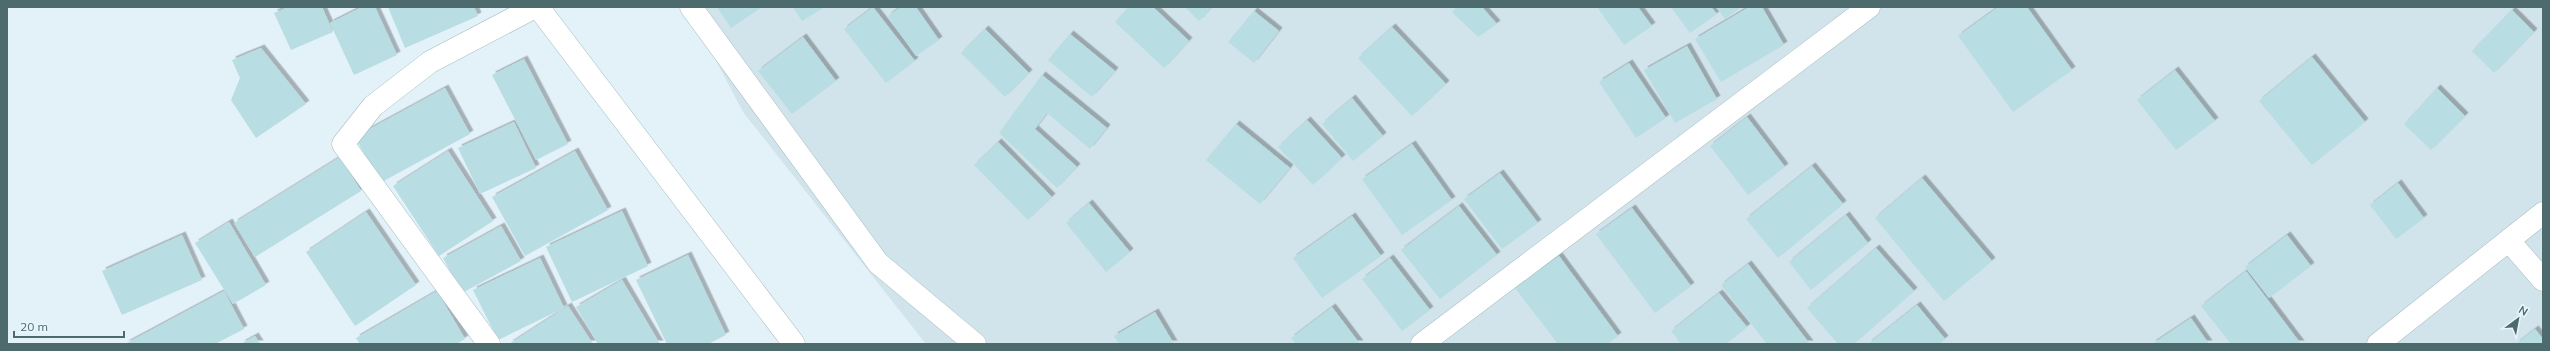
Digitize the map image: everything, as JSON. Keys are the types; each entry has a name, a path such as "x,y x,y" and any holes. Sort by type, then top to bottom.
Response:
{"street":[{"path":"489,344 343,144 373,106 430,62 535,7"},
{"path":"538,7 794,344"},
{"path":"691,7 878,263 975,344"},
{"path":"1422,344 1869,7"},
{"path":"2378,344 2543,213"},
{"path":"2509,241 2543,280"}],"shaded area":[{"path":"688,7 2543,7 2543,344 926,344 743,112"}],"building":[{"path":"288,7 322,7 333,32 291,50 274,13"},
{"path":"362,7 375,7 397,55 354,75 330,23"},
{"path":"388,7 474,7 478,16 405,48"},
{"path":"717,7 762,7 731,28"},
{"path":"793,7 825,7 802,21"},
{"path":"873,7 915,61 886,83 844,29"},
{"path":"901,7 916,7 939,40 916,56 888,16"},
{"path":"1129,7 1153,7 1189,41 1164,68 1115,22"},
{"path":"1185,7 1212,7 1199,21"},
{"path":"1457,7 1482,7 1497,24 1478,37 1452,12"},
{"path":"1597,7 1638,7 1652,26 1624,45"},
{"path":"1671,7 1711,7 1717,14 1690,33"},
{"path":"1716,7 1741,7 1725,19"},
{"path":"1749,7 1762,7 1784,45 1721,82 1695,39"},
{"path":"1998,7 2027,7 2072,70 2013,112 1958,36"},
{"path":"2512,10 2534,32 2494,73 2472,51"},
{"path":"1254,11 1279,31 1254,63 1228,42"},
{"path":"1392,27 1446,84 1412,116 1358,58"},
{"path":"985,29 1029,73 1005,97 961,53"},
{"path":"1070,34 1115,71 1092,97 1048,60"},
{"path":"803,37 836,81 792,114 758,71"},
{"path":"1687,46 1717,99 1675,123 1644,70"},
{"path":"261,48 306,104 256,138 231,100 240,78 232,60"},
{"path":"2312,57 2365,122 2312,165 2259,101"},
{"path":"524,59 568,144 536,160 492,75"},
{"path":"1629,63 1666,118 1636,138 1599,82"},
{"path":"2175,70 2215,121 2176,150 2137,100"},
{"path":"1042,75 1107,128 1090,149 1047,113 1035,129 1077,167 1057,188 999,133"},
{"path":"445,88 470,134 380,183 355,137"},
{"path":"2437,88 2465,116 2431,150 2404,124"},
{"path":"1352,98 1383,136 1353,161 1322,124"},
{"path":"1747,117 1785,167 1748,195 1710,146"},
{"path":"1307,120 1342,158 1313,185 1278,147"},
{"path":"514,122 536,168 480,194 458,148"},
{"path":"1236,124 1290,168 1260,204 1206,160"},
{"path":"998,142 1052,197 1028,220 974,165"},
{"path":"1412,144 1452,200 1402,235 1362,179"},
{"path":"448,151 493,221 439,256 393,186"},
{"path":"575,151 608,210 525,256 492,197"},
{"path":"340,157 361,191 255,257 234,223"},
{"path":"1812,166 1843,204 1778,258 1746,219"},
{"path":"1500,173 1538,223 1502,249 1464,199"},
{"path":"1922,178 1992,261 1944,301 1875,218"},
{"path":"2398,183 2424,218 2396,239 2370,205"},
{"path":"1089,203 1130,252 1106,272 1066,223"},
{"path":"1459,206 1497,255 1440,299 1401,250"},
{"path":"1632,208 1691,286 1655,313 1596,234"},
{"path":"622,211 648,266 572,302 546,247"},
{"path":"366,212 416,285 355,326 306,252"},
{"path":"1846,215 1868,243 1811,290 1789,262"},
{"path":"1352,216 1381,256 1322,298 1293,258"},
{"path":"229,222 266,285 233,304 195,243"},
{"path":"501,226 521,261 462,293 443,258"},
{"path":"182,235 202,280 122,315 102,271"},
{"path":"2287,235 2311,266 2269,298 2245,267"},
{"path":"1876,248 1914,291 1854,344 1838,344 1807,308"},
{"path":"688,255 726,335 708,344 667,344 636,280"},
{"path":"1559,256 1618,336 1607,344 1558,344 1515,288"},
{"path":"540,258 564,308 498,340 473,290"},
{"path":"1390,258 1430,310 1402,331 1362,279"},
{"path":"1748,264 1810,344 1767,344 1721,285"},
{"path":"2246,271 2301,344 2231,344 2201,306"},
{"path":"622,280 660,344 598,344 576,307"},
{"path":"224,291 244,329 215,344 125,344"},
{"path":"437,291 465,339 456,344 360,344 356,338"},
{"path":"1719,293 1747,327 1726,344 1681,344 1671,331"},
{"path":"1917,305 1945,339 1939,344 1868,344"},
{"path":"568,306 593,344 509,344"},
{"path":"1332,307 1360,344 1296,344 1291,338"},
{"path":"1155,312 1174,344 1119,344 1114,336"},
{"path":"2191,318 2209,344 2152,344"},
{"path":"2535,329 2543,339 2543,344 2516,344"},
{"path":"255,336 260,344 241,344"}]}
